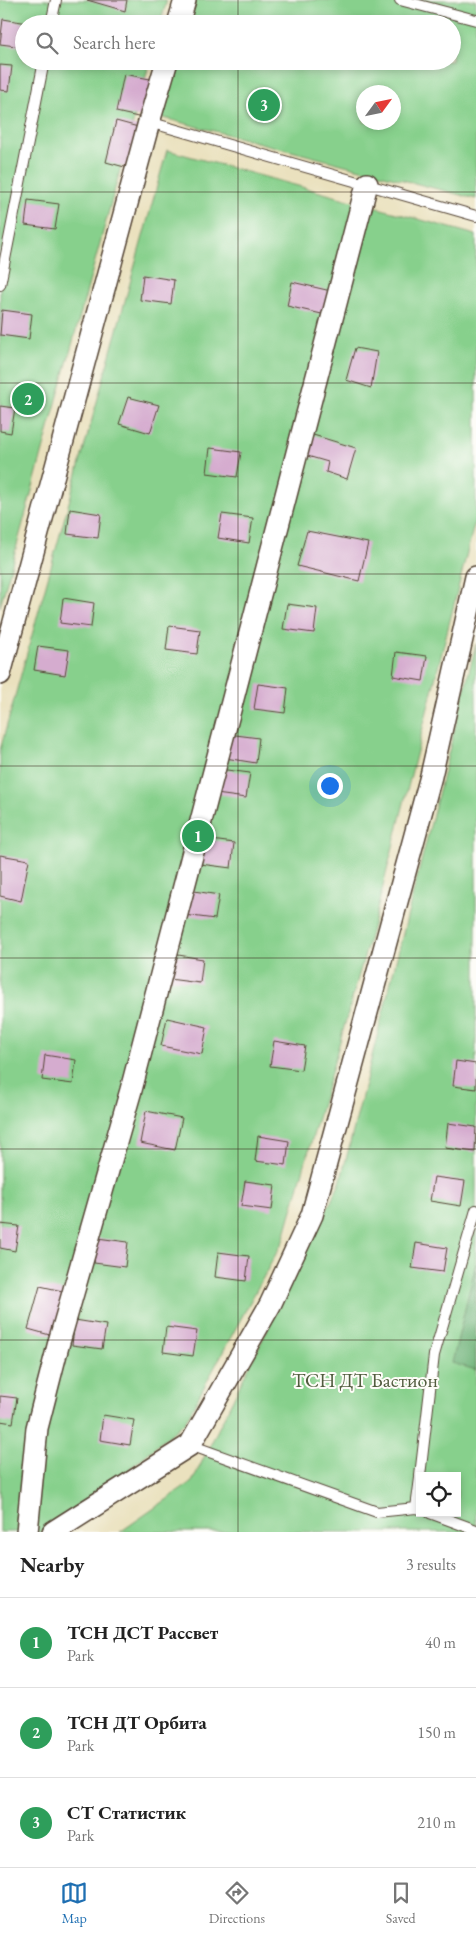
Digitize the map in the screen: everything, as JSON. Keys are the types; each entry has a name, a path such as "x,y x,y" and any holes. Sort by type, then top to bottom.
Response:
{"street":[{"path":"181,15 185,0"},
{"path":"0,674 164,70"},
{"path":"27,1532 37,1428 59,1342 131,1090 367,184"},
{"path":"53,1532 190,1445 270,1305 312,1215 431,776 476,577"}],"lane":[{"path":"53,15 56,0"},
{"path":"400,0 457,15"},
{"path":"461,16 476,20"},
{"path":"0,285 42,70"},
{"path":"149,122 476,216"},
{"path":"421,1472 434,1355 476,1210"},
{"path":"190,1445 377,1512 416,1509"},
{"path":"441,1517 476,1530"}],"green space":[{"path":"0,0 167,0 163,15 15,15 15,70 148,70 0,607"},
{"path":"195,0 476,0 476,199 160,117 174,70 461,70 461,15 191,15"},
{"path":"167,150 476,235 476,517 374,922 283,1241 185,1422 55,1532 0,1532 0,750"},
{"name":"ТСН ДТ Бастион","path":"476,644 476,1532 120,1532 192,1482 340,1183"},
{"path":"476,1263 476,1370 452,1363"}],"building":[{"path":"87,0 127,0 125,11"},
{"path":"3,19 15,21 15,46 0,44"},
{"path":"0,65 12,66 9,91 0,90"},
{"path":"124,74 155,80 147,119 116,112"},
{"path":"116,121 142,128 132,169 106,162"},
{"path":"28,200 59,204 55,229 25,225"},
{"path":"143,275 174,280 171,304 140,300"},
{"path":"292,282 331,291 326,315 287,306"},
{"path":"2,310 32,314 29,339 0,335"},
{"path":"355,348 377,352 371,388 346,380"},
{"path":"128,397 159,405 150,433 119,424"},
{"path":"0,406 15,408 11,433 0,431"},
{"path":"310,434 356,448 347,479 326,472 328,462 304,455"},
{"path":"210,448 241,452 237,477 207,473"},
{"path":"70,509 101,514 98,538 67,534"},
{"path":"222,514 253,518 249,543 218,538"},
{"path":"307,531 368,543 359,581 297,566"},
{"path":"63,598 94,603 91,627 60,623"},
{"path":"287,604 317,608 314,633 283,629"},
{"path":"169,626 200,630 197,654 166,650"},
{"path":"38,646 69,650 65,675 34,670"},
{"path":"396,652 427,656 423,681 393,676"},
{"path":"258,684 288,688 285,713 254,709"},
{"path":"228,734 259,738 256,763 225,758"},
{"path":"219,769 250,773 246,798 216,794"},
{"path":"204,839 234,843 231,868 200,864"},
{"path":"0,855 29,860 21,901 0,896"},
{"path":"188,890 219,895 215,919 184,915"},
{"path":"172,954 203,959 200,983 169,979"},
{"path":"167,1018 207,1027 202,1054 161,1046"},
{"path":"274,1041 305,1046 301,1070 270,1066"},
{"path":"45,1055 76,1060 73,1084 42,1080"},
{"path":"456,1061 476,1064 476,1089 453,1086"},
{"path":"146,1111 182,1118 175,1150 140,1143"},
{"path":"448,1123 476,1127 475,1152 445,1148"},
{"path":"258,1136 289,1141 286,1165 255,1161"},
{"path":"434,1177 465,1181 461,1206 430,1201"},
{"path":"245,1181 275,1185 272,1210 241,1206"},
{"path":"0,1224 19,1226 15,1251 0,1248"},
{"path":"97,1238 128,1242 125,1267 94,1263"},
{"path":"416,1243 447,1248 443,1272 412,1268"},
{"path":"218,1252 249,1256 246,1281 215,1277"},
{"path":"40,1286 67,1292 57,1337 28,1329"},
{"path":"75,1320 106,1325 102,1349 72,1345"},
{"path":"166,1327 197,1331 193,1356 163,1352"},
{"path":"0,1396 17,1398 13,1423 0,1421"},
{"path":"103,1415 134,1420 130,1445 100,1440"}],"place":[{"name":"СТ Статистик","path":"264,105"},
{"name":"ТСН ДТ Орбита","path":"28,399"},
{"name":"ТСН ДСТ Рассвет","path":"198,836"}]}
